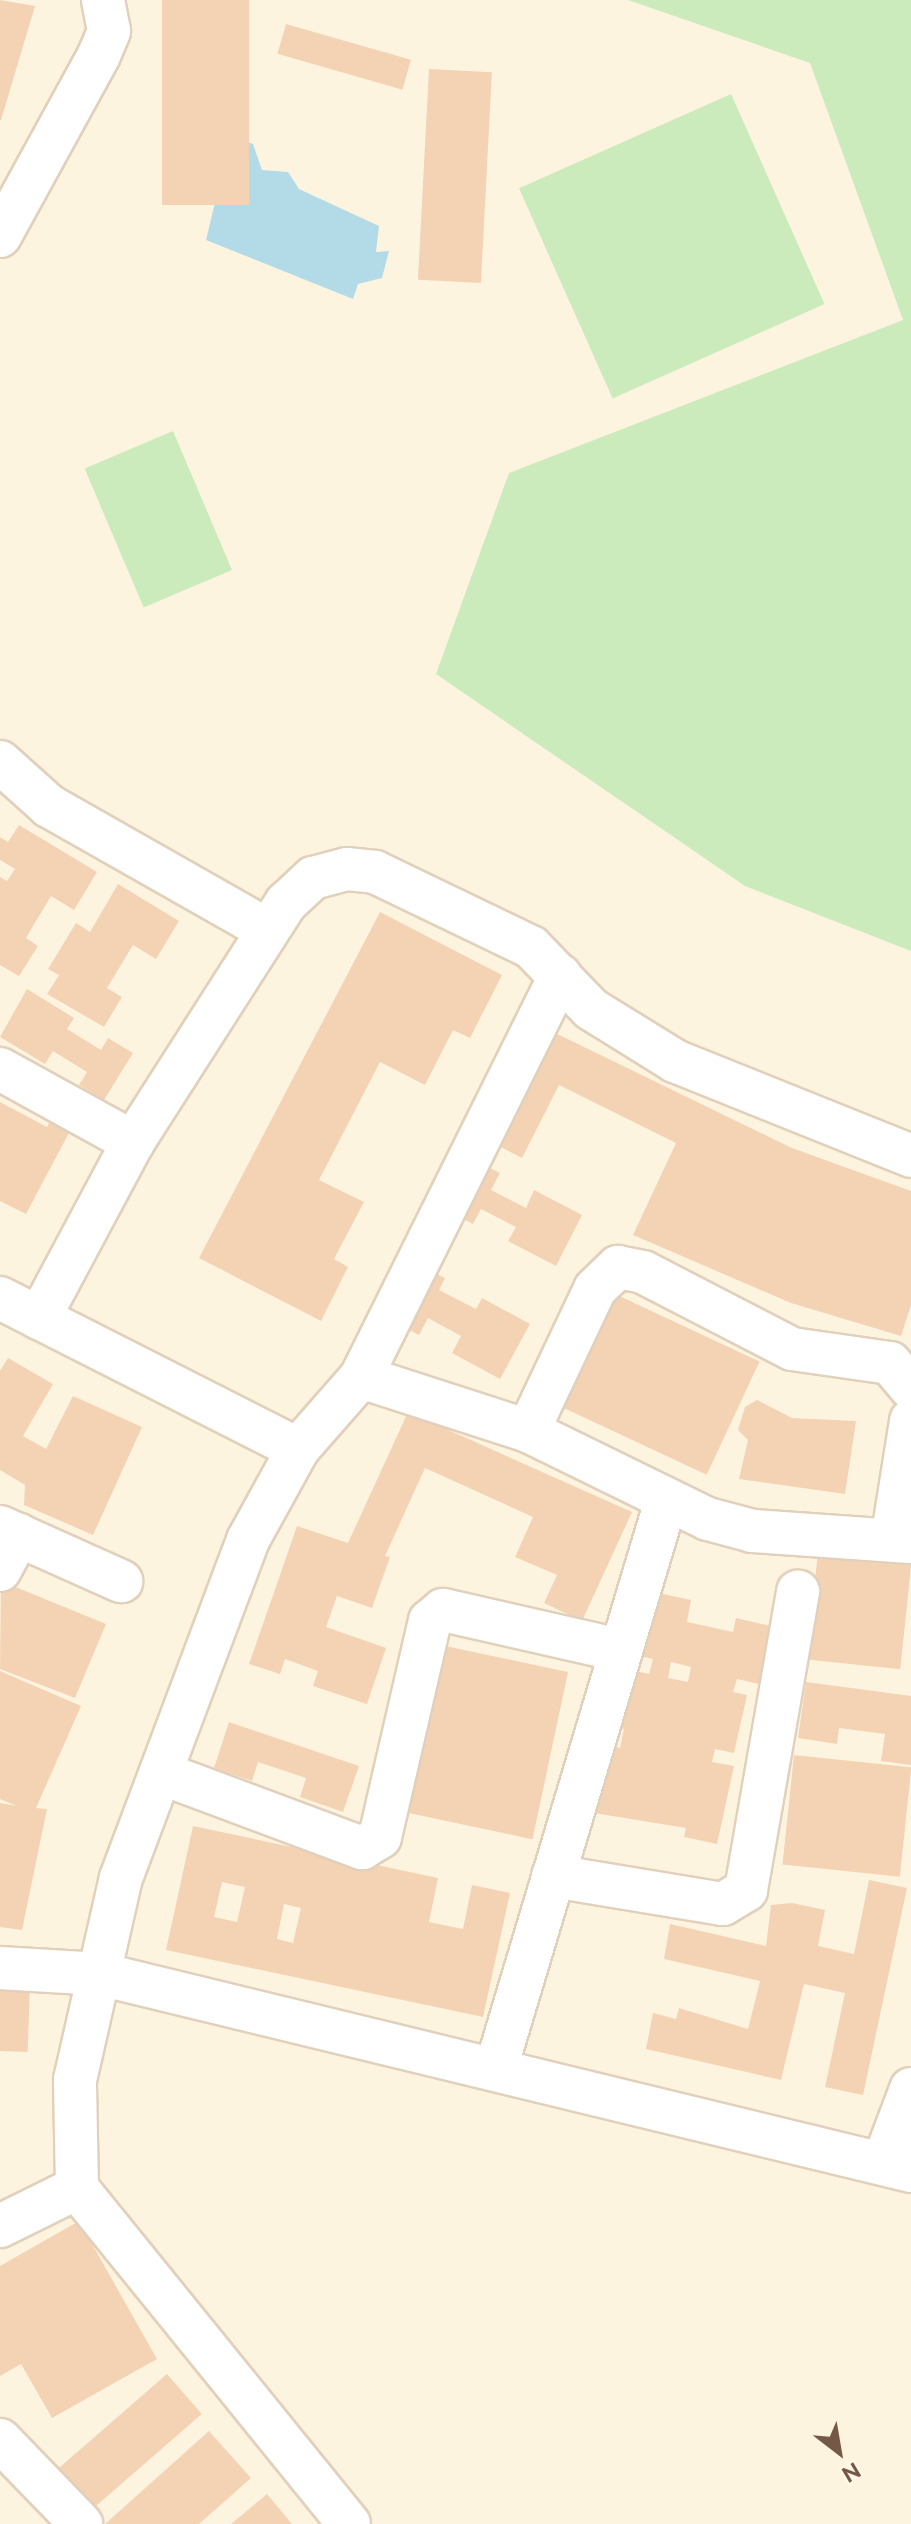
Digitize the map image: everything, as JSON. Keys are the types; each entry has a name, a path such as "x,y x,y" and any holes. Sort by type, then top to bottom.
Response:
{"street":[{"path":"0,236 99,55 109,31 103,0"},
{"path":"0,762 49,806 267,930"},
{"path":"39,1318 133,1142 267,930 313,878 347,869 375,872 531,947 591,1009 675,1061 911,1156"},
{"path":"349,2524 77,2188 75,2080 121,1878 248,1540 298,1449 361,1377 560,976"},
{"path":"0,1069 133,1142"},
{"path":"528,1431 595,1289 618,1267 643,1272 792,1349 890,1363 911,1388"},
{"path":"0,1298 298,1449"},
{"path":"361,1377 528,1431 666,1501 753,1531 901,1541 911,1421"},
{"path":"496,2068 666,1501"},
{"path":"6,1544 121,1581"},
{"path":"553,1876 723,1904 746,1890 798,1591"},
{"path":"161,1773 362,1848 380,1837 430,1621 443,1610 619,1650"},
{"path":"0,1968 100,1974 897,2166 911,2089"},
{"path":"0,2226 77,2188"},
{"path":"0,2440 81,2524"}],"green space":[{"path":"628,0 911,0 911,951 745,886 436,674 509,473 903,320 810,63"},
{"path":"731,94 825,304 613,398 519,188"},
{"path":"173,431 232,570 144,608 85,469"}],"water":[{"path":"231,136 253,144 262,170 288,172 299,189 379,226 376,252 389,251 382,278 358,284 353,299 206,240"}],"building":[{"path":"0,0 35,6 1,120 0,120"},
{"path":"162,0 249,0 249,205 162,205"},
{"path":"286,24 411,60 402,90 277,54"},
{"path":"429,69 492,72 481,283 418,280"},
{"path":"19,825 97,872 74,910 51,896 26,938 38,946 19,976 0,965 0,877 7,881 15,869 0,860 0,837 8,842"},
{"path":"118,884 179,921 156,959 133,945 107,988 122,997 104,1027 47,994 59,975 48,969 76,923 90,932"},
{"path":"380,912 502,975 470,1038 453,1030 425,1085 380,1062 319,1180 364,1202 334,1259 348,1267 321,1321 199,1258"},
{"path":"27,989 74,1018 67,1029 101,1050 108,1038 133,1053 104,1100 79,1085 87,1072 53,1051 45,1064 0,1037"},
{"path":"543,1027 792,1148 911,1191 911,1305 901,1336 791,1303 633,1235 676,1143 559,1085 522,1158 485,1139"},
{"path":"0,1102 47,1127 51,1119 71,1129 26,1214 0,1201"},
{"path":"475,1161 500,1173 491,1190 526,1208 534,1190 582,1215 556,1266 508,1241 516,1227 481,1209 473,1224 449,1211"},
{"path":"423,1267 445,1278 439,1290 476,1309 482,1298 530,1324 500,1379 452,1353 461,1336 428,1318 419,1335 394,1322"},
{"path":"600,1287 760,1361 707,1475 547,1400"},
{"path":"8,1358 53,1384 23,1436 46,1449 73,1396 142,1427 93,1535 24,1505 25,1485 0,1470 0,1371"},
{"path":"757,1400 792,1418 856,1421 845,1494 739,1479 748,1440 738,1430 745,1407"},
{"path":"408,1412 632,1512 582,1621 544,1603 557,1575 515,1557 533,1517 425,1468 385,1556 390,1557 372,1608 337,1596 326,1627 386,1648 367,1704 313,1686 318,1671 285,1659 280,1674 249,1664 297,1526 348,1543"},
{"path":"818,1552 911,1562 900,1669 807,1659"},
{"path":"1,1581 106,1624 75,1698 0,1669"},
{"path":"644,1590 691,1600 687,1622 733,1632 736,1618 775,1627 763,1685 737,1679 733,1692 747,1695 734,1753 715,1749 712,1762 734,1766 717,1844 684,1837 686,1828 594,1813 608,1745 620,1748 624,1729 614,1727 626,1669 649,1674 653,1659 630,1654","holes":["671,1662 691,1667 688,1682 668,1678"]},
{"path":"436,1644 568,1672 532,1839 400,1811"},
{"path":"0,1671 81,1706 36,1808 47,1809 22,1930 0,1927 0,1803 17,1806 0,1799"},
{"path":"806,1682 911,1696 911,1765 881,1761 885,1734 839,1728 837,1744 798,1738"},
{"path":"229,1722 359,1766 343,1812 300,1797 306,1778 258,1762 252,1781 214,1768"},
{"path":"794,1755 911,1767 900,1877 783,1864"},
{"path":"193,1826 438,1878 429,1922 463,1929 472,1885 510,1893 483,2017 166,1950","holes":["222,1882 245,1887 237,1922 214,1917","284,1904 301,1908 293,1943 277,1939"]},
{"path":"869,1880 907,1888 863,2095 825,2087 845,1993 804,1984 781,2080 646,2049 653,2013 676,2019 679,2008 748,2029 760,1981 664,1959 670,1924 766,1946 771,1905 792,1903 825,1910 818,1946 854,1954"},
{"path":"0,1984 30,1985 28,2052 0,2051"},
{"path":"79,2221 157,2359 52,2418 21,2364 0,2376 0,2266"},
{"path":"167,2374 202,2414 87,2514 52,2474"},
{"path":"209,2431 251,2478 199,2524 105,2524"},
{"path":"267,2494 292,2524 231,2524"}]}
